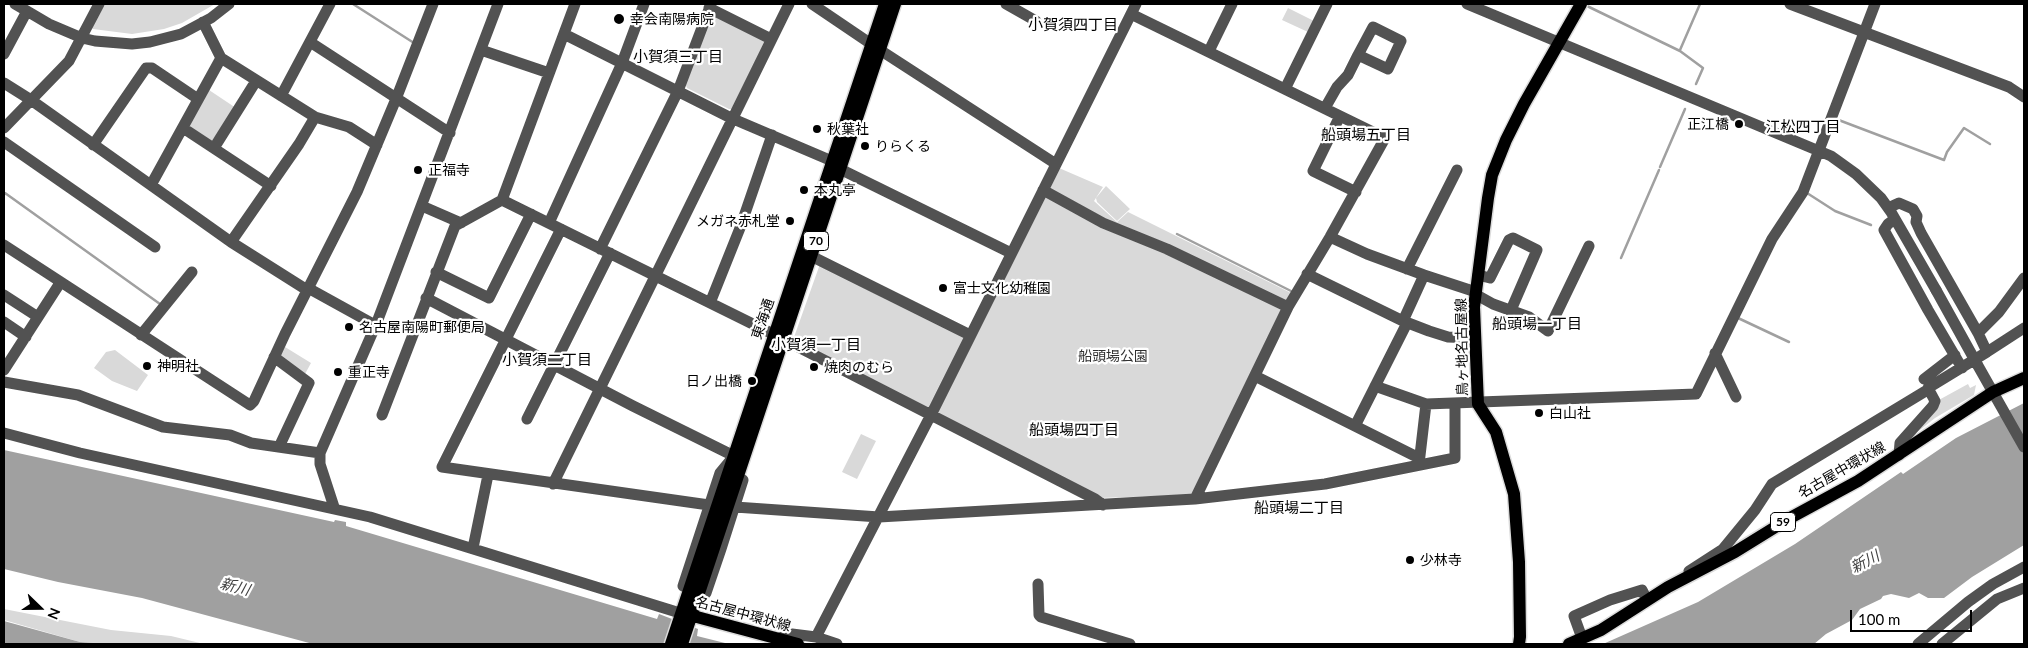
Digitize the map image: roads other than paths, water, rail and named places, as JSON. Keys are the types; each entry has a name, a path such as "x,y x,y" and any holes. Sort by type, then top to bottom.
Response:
{"main road":[{"name":"東海通","path":"876,47 885,4"},
{"name":"東海通","path":"682,644 684,617 734,456 778,337 876,47 896,4"},
{"name":"鳥ヶ地名古屋線","path":"1519,644 1519,562 1514,494 1496,432 1478,404 1474,338 1475,293 1492,175 1513,127 1581,4"},
{"name":"東海通","path":"671,644 684,617 753,430 778,337 811,256 836,165"},
{"name":"名古屋中環状線","path":"1569,644 1601,630 1647,600 1858,481 1993,392 2024,378"},
{"name":"名古屋中環状線","path":"684,617 798,644"}],"street":[{"path":"16,4 49,24 82,38 114,43 150,42 181,34 229,4"},
{"path":"4,128 69,61 99,4"},
{"path":"281,96 330,4"},
{"path":"4,245 60,284 250,405 254,401 307,289 357,192 433,4"},
{"path":"334,507 320,464 320,453 375,325 498,4"},
{"path":"382,415 454,226 502,200 575,4"},
{"path":"549,224 622,62 644,4"},
{"path":"553,484 731,118 789,4"},
{"path":"812,4 1056,164"},
{"path":"1006,4 1036,21"},
{"path":"1209,51 1232,4"},
{"path":"1285,89 1327,4"},
{"path":"1466,4 1819,149 1843,163 1888,208 2024,447"},
{"path":"1790,4 2009,87 2024,97"},
{"path":"1375,386 1426,404 1478,404 1696,394 1772,239 1804,192 1875,4"},
{"path":"527,420 554,365 678,91 710,6 771,39"},
{"path":"816,637 970,336 1131,8 1209,51 1385,138 1356,192 1288,307 1195,499"},
{"path":"4,54 27,11"},
{"path":"203,22 221,58 314,117 349,127 377,145"},
{"path":"564,34 731,118 836,165 1011,253"},
{"path":"310,42 450,133"},
{"path":"481,50 550,73"},
{"path":"1325,108 1337,87 1348,74 1358,55"},
{"path":"151,186 221,58"},
{"path":"93,145 146,68 152,68 198,99"},
{"path":"214,148 256,81"},
{"path":"4,83 31,100 231,242 307,289 375,325"},
{"path":"1340,116 1313,171 1356,192"},
{"path":"231,242 300,144 314,117"},
{"path":"183,128 270,186"},
{"path":"710,303 740,228 772,135"},
{"path":"4,142 155,246"},
{"path":"1407,269 1457,170"},
{"path":"1043,190 1102,223 1166,249 1288,307"},
{"path":"502,200 778,337 1103,505"},
{"path":"1888,208 1899,203 1913,209 1917,216 1918,228 1987,352"},
{"path":"422,206 461,223"},
{"path":"436,272 489,298 531,214"},
{"path":"1895,219 1884,230 1962,368"},
{"path":"560,229 442,468 709,505"},
{"path":"1330,237 1367,254 1475,293 1493,304 1529,317 1548,331 1589,246"},
{"path":"1478,275 1490,278 1509,240 1513,238 1537,250 1511,310"},
{"path":"811,256 970,336"},
{"path":"141,335 192,272"},
{"path":"1307,274 1405,322 1448,336 1474,338"},
{"path":"1355,426 1405,322 1424,275"},
{"path":"1978,333 1999,312 2024,278"},
{"path":"4,370 60,284"},
{"path":"4,295 38,317"},
{"path":"1928,310 1956,295"},
{"path":"426,298 600,389 734,456 720,473 683,586 685,586"},
{"path":"4,322 26,337"},
{"path":"1692,576 1689,570 1723,549 1755,510 1772,484 1926,384 1962,368 2024,328"},
{"path":"1715,353 1736,397"},
{"path":"1926,384 1955,355"},
{"path":"274,357 309,383 280,447"},
{"path":"1255,376 1355,426 1419,462"},
{"path":"4,382 78,395 163,427 230,435 251,444 320,453"},
{"path":"1899,455 1900,443 1933,406 1935,401 1926,384"},
{"path":"1419,462 1426,404"},
{"path":"735,507 879,517 1195,499 1325,484 1419,462 1455,458 1455,404"},
{"path":"704,592 706,593 735,507 750,454 753,430"},
{"path":"4,433 80,453 334,507 473,548 684,617"},
{"path":"473,548 488,474"},
{"path":"1918,644 1968,602 2024,567"},
{"path":"1038,584 1039,615 1041,617 1130,644"},
{"path":"1942,644 1997,600 2024,588"},
{"path":"1582,638 1574,616 1642,590 1647,600"},
{"path":"777,639 792,634 816,637 837,644"}],"water":[{"name":"新川","path":"2024,403 2024,545 1972,577 1944,598 1928,598 1919,593 1909,598 1891,594 1883,596 1881,599 1860,609 1852,620 1826,634 1814,644 1603,644 1698,602 1795,544 1901,472 1903,474 1956,438"},
{"name":"新川","path":"4,450 334,522 335,520 346,522 346,526 657,619 659,614 698,629 697,636 729,644 313,644 142,598 58,582 4,569"},
{"path":"4,621 80,642 106,644 4,644"}],"waterway":[{"path":"353,4 414,43"},
{"path":"1680,50 1700,4"},
{"path":"1587,6 1680,51 1703,68 1696,84"},
{"path":"1660,167 1685,109"},
{"path":"1836,119 1944,160 1947,152 1964,128 1990,144"},
{"path":"1621,258 1659,170"},
{"path":"4,195 5,193 160,304"},
{"path":"1807,193 1835,211 1871,225"},
{"path":"1177,234 1291,291"},
{"path":"1738,318 1789,342"}],"place":[{"name":"幸会南陽病院","path":"619,19"},
{"name":"正江橋","path":"1739,124"},
{"name":"秋葉社","path":"817,129"},
{"name":"りらくる","path":"865,146"},
{"name":"正福寺","path":"418,170"},
{"name":"本丸亭","path":"804,190"},
{"name":"メガネ赤札堂","path":"790,221"},
{"name":"富士文化幼稚園","path":"943,288"},
{"name":"名古屋南陽町郵便局","path":"349,327"},
{"name":"神明社","path":"147,366"},
{"name":"焼肉のむら","path":"814,367"},
{"name":"重正寺","path":"338,372"},
{"name":"日ノ出橋","path":"752,381"},
{"name":"白山社","path":"1539,413"},
{"name":"少林寺","path":"1410,560"}],"district":[{"name":"小賀須四丁目","path":"1073,25"},
{"name":"小賀須三丁目","path":"678,57"},
{"name":"江松四丁目","path":"1803,127"},
{"name":"船頭場五丁目","path":"1366,135"},
{"name":"船頭場一丁目","path":"1537,324"},
{"name":"小賀須一丁目","path":"816,345"},
{"name":"小賀須二丁目","path":"547,360"},
{"name":"船頭場四丁目","path":"1074,430"},
{"name":"船頭場二丁目","path":"1299,508"}],"park label":[{"name":"船頭場公園","path":"1113,356"}]}
